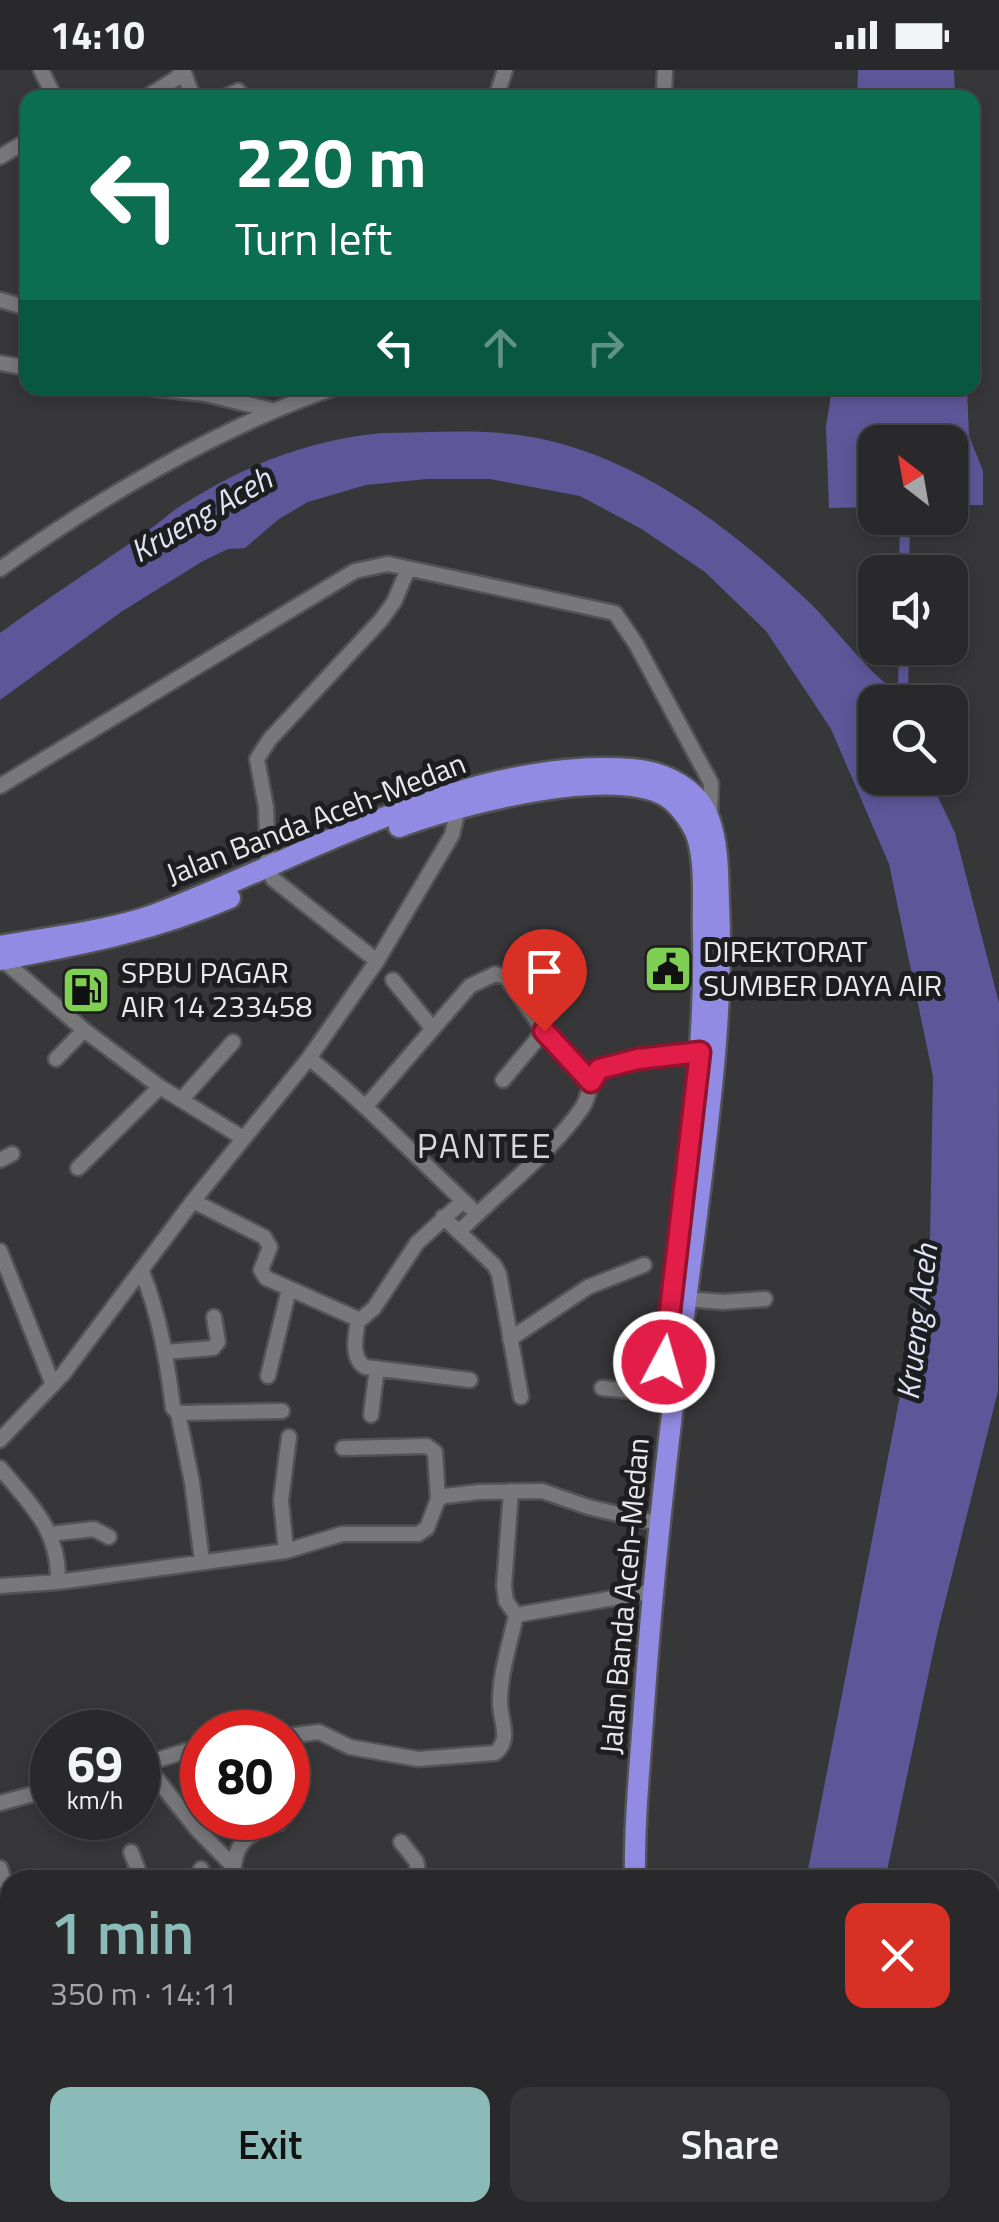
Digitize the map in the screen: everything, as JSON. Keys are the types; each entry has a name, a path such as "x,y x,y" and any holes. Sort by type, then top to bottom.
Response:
{"highway":[{"name":"Jalan Banda Aceh-Medan","path":"1,956 93,944 178,920 401,812 522,776 635,769 669,777 704,806 717,846 721,946 708,1114 660,1394 630,1761 625,1870"},
{"name":"Jalan Banda Aceh-Medan","path":"270,874 406,825 496,798 599,785 636,785 673,801 697,836 702,866 704,972 700,1052 653,1591 636,1870"}],"street":[{"path":"158,90 178,78 183,70"},
{"path":"209,395 273,410"},
{"path":"0,568 128,486 273,410 315,395"},
{"path":"0,786 355,571 388,564 615,613 711,782 710,820"},
{"path":"377,961 270,874 266,807 256,759 270,739 382,620 408,570"},
{"path":"0,1440 53,1386 192,1201 310,1058 377,961 452,834 458,809"},
{"path":"1,956 84,1030 160,1086 243,1138"},
{"path":"368,1106 470,986 495,974 506,977 544,1031 591,1082"},
{"path":"394,980 433,1029"},
{"path":"56,1059 84,1030"},
{"path":"503,1080 544,1031"},
{"path":"182,1098 233,1042"},
{"path":"459,1232 574,1119 599,1069 638,1059 700,1052"},
{"path":"310,1058 368,1106 411,1153 477,1213"},
{"path":"78,1168 160,1086"},
{"path":"463,1200 417,1243 374,1308 358,1320 355,1350 359,1363 377,1368 470,1380"},
{"path":"192,1201 264,1236 270,1247 262,1274 358,1320"},
{"path":"443,1217 498,1274 521,1397"},
{"path":"0,1251 53,1386"},
{"path":"510,1339 588,1288 644,1266"},
{"path":"142,1272 166,1352 173,1408 178,1413 192,1482 202,1561"},
{"path":"268,1376 289,1289"},
{"path":"678,1298 723,1302 766,1299"},
{"path":"166,1352 213,1348 218,1342 214,1317"},
{"path":"371,1415 377,1368"},
{"path":"602,1388 660,1394"},
{"path":"178,1413 282,1411"},
{"path":"286,1551 281,1500 289,1436"},
{"path":"0,1586 58,1582 286,1551 342,1534 418,1534 427,1528 438,1499 434,1452 428,1446 343,1448"},
{"path":"0,1468 50,1534 56,1546 58,1582"},
{"path":"310,1733 319,1732 350,1747 418,1760 495,1753 505,1742 500,1689 516,1615 506,1601 504,1586 511,1491"},
{"path":"438,1499 542,1491 588,1507 648,1520"},
{"path":"50,1534 94,1529 109,1536"},
{"path":"516,1615 643,1594"},
{"path":"160,1783 231,1870"},
{"path":"0,1802 30,1794"},
{"path":"234,1870 238,1846 246,1840"},
{"path":"401,1842 418,1870"},
{"path":"131,1852 138,1870"}],"water":[{"path":"858,70 954,70 955,90 857,90"},
{"path":"831,395 967,395 969,436 983,471 983,505 968,505 968,425 858,425 858,507 829,508 826,427"},
{"name":"Krueng Aceh","path":"382,433 511,434 595,455 673,494 778,574 858,656 858,665 867,665 889,685 858,685 858,792 831,729 766,631 705,572 640,528 580,496 490,479 427,479 366,485 308,502 279,519 245,548 228,549 203,561 121,612 0,700 0,633 206,491 253,466 328,442"},
{"name":"Krueng Aceh","path":"859,795 937,795 955,833 999,1003 998,1391 937,1634 887,1870 808,1870 930,1241 933,1076 889,864"}],"waterway":[{"path":"904,555 905,535"},
{"path":"903,685 904,665"}],"place":[{"name":"DIREKTORAT SUMBER DAYA AIR","path":"668,969"},
{"name":"SPBU PAGAR AIR 14 233458","path":"86,990"}],"district":[{"name":"PANTEE","path":"485,1146"}],"route":[{"path":"544,1031 591,1082 599,1069 638,1059 700,1052 664,1362"}]}
